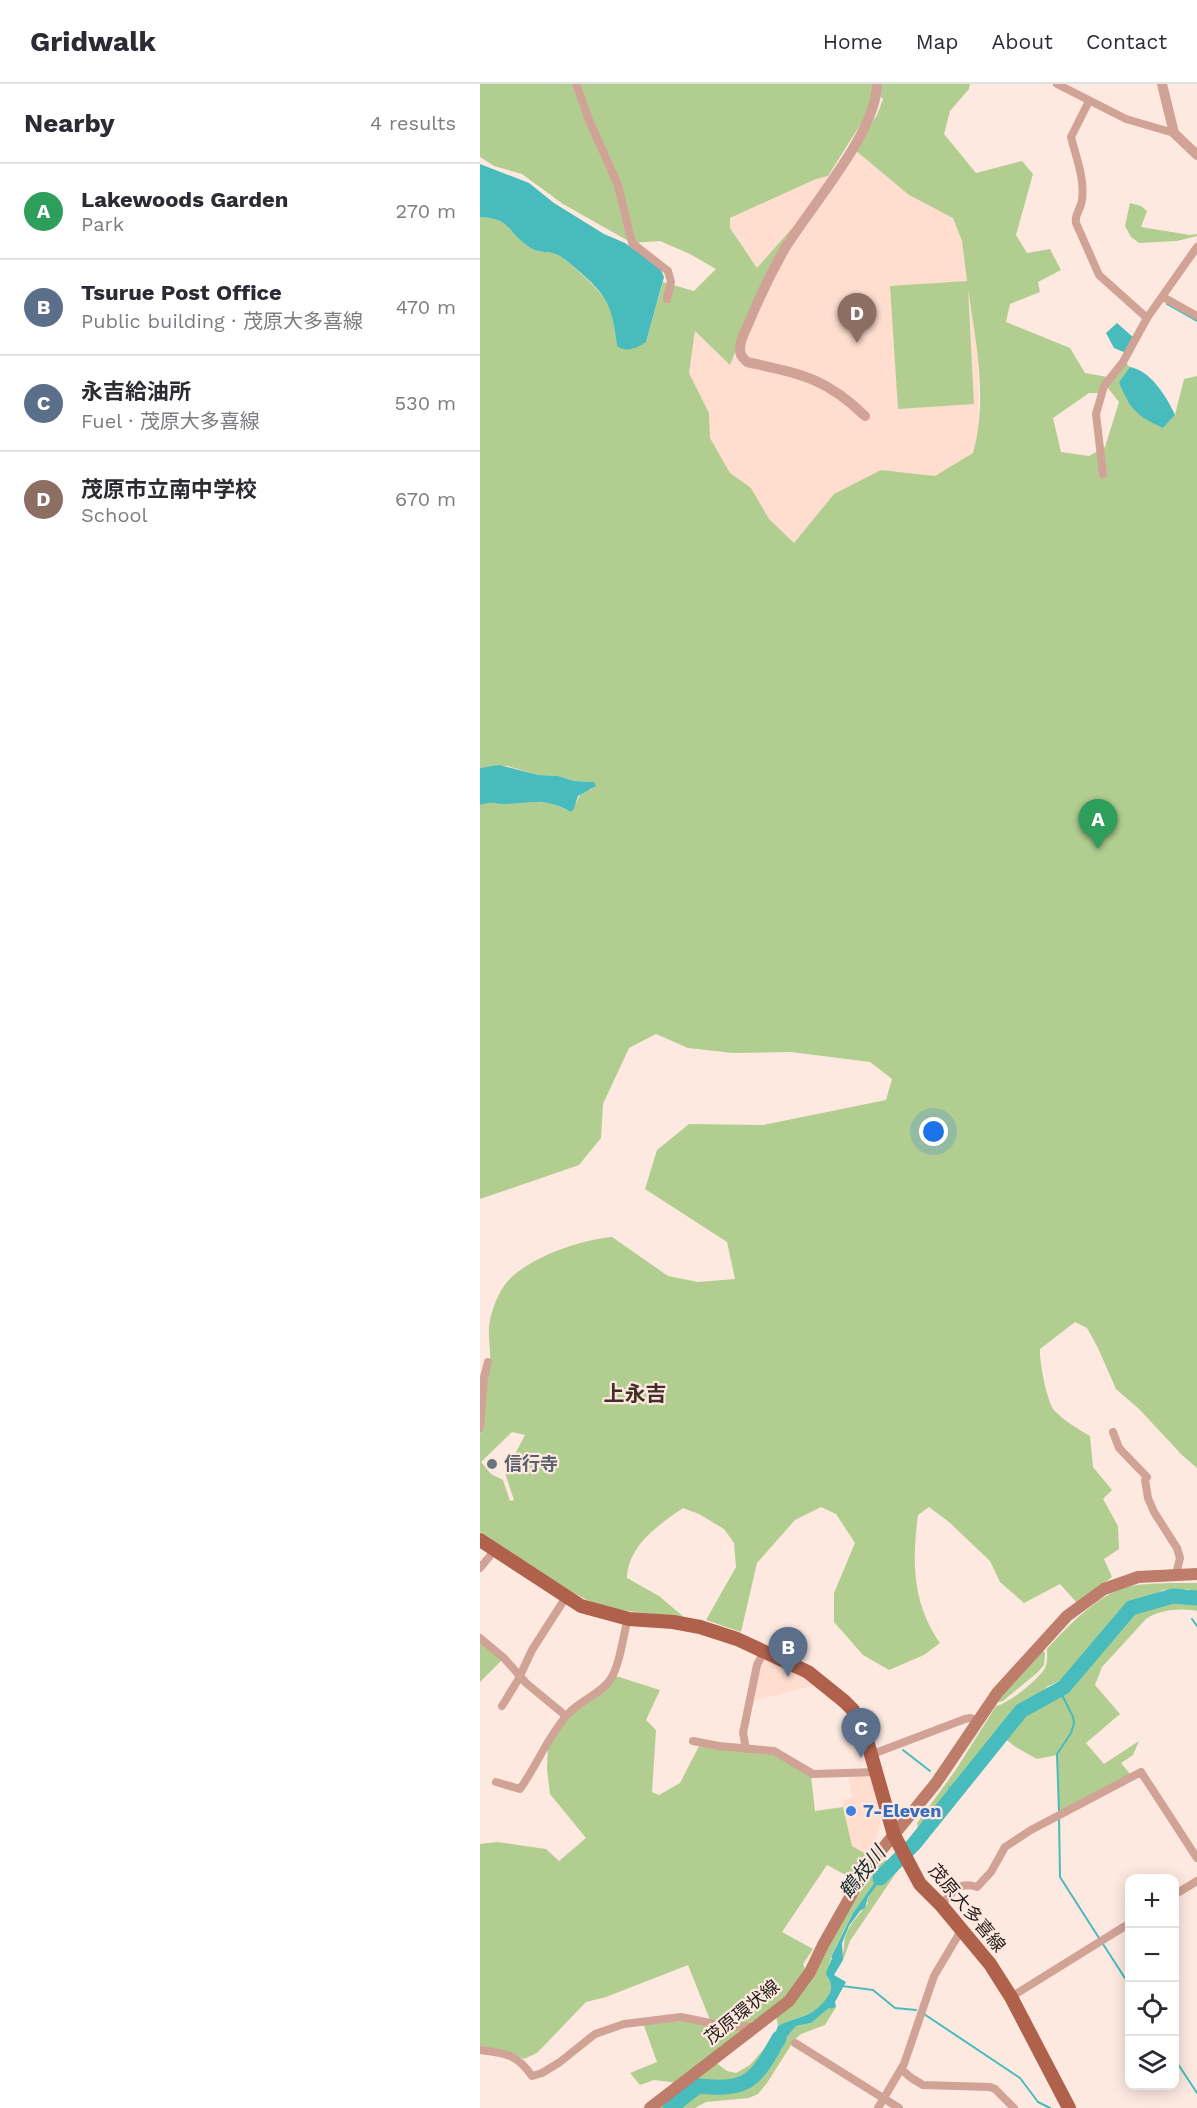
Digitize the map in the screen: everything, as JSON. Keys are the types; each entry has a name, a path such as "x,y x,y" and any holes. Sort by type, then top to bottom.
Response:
{"main road":[{"name":"茂原大多喜線","path":"480,1540 581,1606 628,1618 700,1627 737,1639 808,1672 844,1701 853,1710 860,1724 897,1839 920,1884 941,1905 990,1964 1011,1997 1069,2108"},
{"name":"茂原環状線","path":"650,2108 789,2001 810,1972 866,1869 897,1839 997,1692 1067,1616 1104,1589 1138,1576 1197,1574"}],"street":[{"path":"576,84 589,120 618,185 632,243 668,271 671,282 667,299"},
{"path":"865,416 850,401 814,378 747,362 741,355 741,344 764,287 785,250 854,147 871,114 877,97 878,84"},
{"path":"1057,84 1126,119 1174,133 1197,155"},
{"path":"1162,84 1174,133"},
{"path":"1089,101 1071,137 1082,181 1082,200 1075,218 1076,224 1099,274 1147,318"},
{"path":"1103,474 1096,414 1104,386 1123,362 1147,318 1197,247"},
{"path":"1163,297 1197,316"},
{"path":"480,1428 484,1377 488,1362"},
{"path":"1113,1432 1119,1448 1147,1477 1144,1480 1151,1505 1177,1548 1180,1558 1176,1574"},
{"path":"480,1568 495,1550"},
{"path":"502,1706 532,1650 566,1597"},
{"path":"496,1782 520,1788 542,1749 566,1716 609,1683 628,1618"},
{"path":"480,1638 504,1658 525,1683 566,1716"},
{"path":"746,1749 743,1733 757,1665 764,1651"},
{"path":"870,1755 965,1719 971,1718 976,1721"},
{"path":"693,1741 774,1751 813,1774 876,1772"},
{"path":"941,1905 956,1888 968,1884 977,1887 991,1872 1005,1847 1014,1841 1141,1772 1197,1858"},
{"path":"1179,1892 1197,1881"},
{"path":"1011,1997 1125,1926"},
{"path":"878,2108 901,2069 934,1976 962,1929"},
{"path":"480,2050 510,2055 518,2059 532,2076 560,2062 595,2034 624,2024 681,2017 730,2027 757,2026"},
{"path":"795,2043 899,2108"},
{"path":"901,2069 923,2085 990,2087 1002,2095 1014,2108"}],"shaded area":[{"path":"855,150 909,195 954,218 962,241 978,356 979,431 973,454 935,476 881,470 834,494 794,543 769,519 751,488 730,473 710,438 709,413 689,373 695,330 730,364 757,268 730,228 730,218 816,179 828,176"},
{"path":"764,1656 819,1684 753,1701 758,1669"},
{"path":"848,1775 870,1776 881,1818 875,1845 866,1854 852,1846 843,1807 842,1800 852,1798"}],"green space":[{"path":"480,84 970,84 969,89 950,111 944,134 976,173 1022,161 1033,174 1016,235 1027,253 1050,249 1061,270 1038,282 1040,292 1010,304 1006,322 1070,348 1085,373 1108,377 1098,393 1089,393 1053,418 1061,452 1089,456 1105,447 1119,402 1107,387 1125,362 1130,367 1119,382 1163,428 1175,415 1184,379 1197,376 1197,1468 1116,1389 1087,1328 1075,1322 1040,1349 1041,1362 1051,1406 1062,1418 1090,1436 1093,1467 1112,1490 1103,1499 1118,1526 1119,1549 1104,1559 1112,1577 1077,1603 1060,1584 1024,1603 1000,1582 990,1561 949,1522 929,1507 918,1515 915,1549 916,1581 924,1613 940,1643 924,1655 889,1670 863,1655 834,1622 834,1593 855,1543 836,1514 821,1507 795,1520 757,1563 741,1632 706,1620 736,1567 734,1543 724,1529 699,1514 683,1508 646,1537 633,1556 627,1578 659,1596 685,1618 620,1610 589,1601 480,1532 480,1434 484,1388 490,1361 489,1325 496,1300 507,1282 528,1265 556,1251 612,1237 668,1276 698,1282 735,1279 727,1242 645,1189 657,1150 689,1124 763,1125 886,1100 892,1079 870,1062 791,1052 733,1053 688,1048 656,1034 629,1048 603,1104 601,1138 579,1165 480,1199 480,805 493,801 504,804 521,801 552,803 571,812 580,796 592,789 594,782 539,775 507,766 480,768 480,217 504,223 533,249 560,256 590,282 608,305 614,323 617,346 646,342 663,282 694,291 716,269 660,241 632,243 563,204 522,174 494,166 480,157","holes":["875,91 883,99 877,115 855,150 909,195 953,218 962,241 967,281 890,286 898,409 974,404 968,289 979,371 980,413 977,433 973,453 935,476 881,470 834,494 794,543 769,519 751,488 730,473 710,438 709,413 689,373 695,331 730,365 766,275 802,217 757,268 730,228 730,218 816,179 828,176 867,114","512,1432 525,1435 505,1473 514,1500 510,1501 503,1480 491,1474 481,1462"]},
{"path":"1130,203 1141,206 1147,211 1141,227 1190,235 1197,234 1197,236 1177,241 1139,243 1131,237 1125,226"},
{"path":"1172,1583 1197,1583 1197,1593 1188,1589 1163,1590 1117,1613 1094,1642 1092,1649 1066,1678 1048,1686 1034,1699 1014,1707 1015,1713 954,1790 950,1786 953,1792 919,1837 917,1823 955,1771 996,1706 1015,1696 1042,1673 1047,1663 1047,1649 1063,1632 1090,1607 1120,1589"},
{"path":"1178,1598 1197,1599 1197,1611 1171,1610 1146,1619 1102,1667 1095,1685 1120,1714 1086,1743 1104,1764 1139,1741 1133,1755 1121,1763 1130,1774 1059,1812 1057,1755 1037,1759 1002,1736 1022,1713 1066,1687 1078,1677 1099,1648 1132,1611 1145,1604"},
{"path":"480,1640 503,1659 480,1682"},
{"path":"1042,1649 1045,1653 1044,1665 1038,1672 1003,1701 995,1703"},
{"path":"616,1676 660,1690 646,1720 656,1730 652,1792 659,1795 680,1783 699,1746 773,1754 811,1776 815,1811 843,1807 852,1846 866,1854 851,1878 827,1865 782,1932 813,1949 803,1964 806,1971 792,1989 775,2007 756,2020 728,2024 710,2020 688,1965 606,1997 586,2002 537,2053 524,2059 512,2053 480,2048 480,1844 497,1842 546,1849 559,1861 586,1838 550,1794 547,1769 548,1745 575,1709"},
{"path":"885,1860 889,1862 853,1913 831,1956 827,1977 832,1985 825,2002 819,2008 778,2026 776,2016 879,1865"},
{"path":"898,1870 850,1941 843,1960 846,1935 867,1904 871,1890 886,1875"},
{"path":"836,2007 825,2025 801,2034 795,2039 758,2094 749,2098 706,2102 695,2108 654,2108 715,2062 727,2071 736,2073 750,2065 774,2037 768,2054 771,2056 796,2026 811,2023 829,2008"},
{"path":"683,2021 745,2029 678,2083 654,2080 640,2085 630,2073 657,2062 643,2023"}],"water":[{"path":"480,164 529,183 554,203 604,234 625,243 660,268 664,277 646,342 628,349 617,346 614,323 608,306 591,282 560,256 533,249 504,223 480,217"},
{"path":"1117,323 1134,338 1126,353 1114,348 1106,333"},
{"path":"1130,367 1138,369 1151,379 1175,415 1163,428 1141,416 1127,399 1119,382"},
{"path":"499,765 539,775 594,782 596,786 578,796 571,812 540,802 480,805 480,768"},
{"path":"889,1862 898,1870 895,1873 893,1871 887,1873 883,1877 868,1897 865,1908 849,1926 842,1943 843,1960 834,1975 846,1982 835,2002 836,2007 829,2008 811,2023 796,2026 771,2056 767,2055 778,2026 815,2010 828,1996 831,1988 826,1973 831,1957 853,1913"}],"waterway":[{"path":"1167,304 1197,321"},
{"name":"鶴枝川","path":"880,1878 914,1844 1021,1711 1064,1687 1131,1608 1173,1596 1197,1598"},
{"path":"1192,1619 1197,1626"},
{"path":"1059,1689 1074,1723 1071,1733 1057,1754 1059,1812"},
{"path":"903,1750 930,1771"},
{"path":"949,1787 956,1792"},
{"path":"1059,1817 1060,1877 1099,1938"},
{"path":"1103,1944 1127,1982"},
{"path":"842,1986 873,1990 895,2008 916,2010"},
{"path":"924,2014 1020,2078 1038,2102 1050,2108"},
{"name":"鶴枝川","path":"670,2108 698,2086 729,2087 749,2080 763,2064 779,2038"},
{"path":"1179,2066 1197,2093"}],"place":[{"name":"茂原市立南中学校","path":"857,343"},
{"name":"Lakewoods Garden","path":"1098,849"},
{"name":"信行寺","path":"492,1464"},
{"name":"Tsurue Post Office","path":"788,1677"},
{"name":"永吉給油所","path":"861,1758"},
{"name":"7-Eleven","path":"851,1811"}],"district":[{"name":"上永吉","path":"635,1394"}]}
